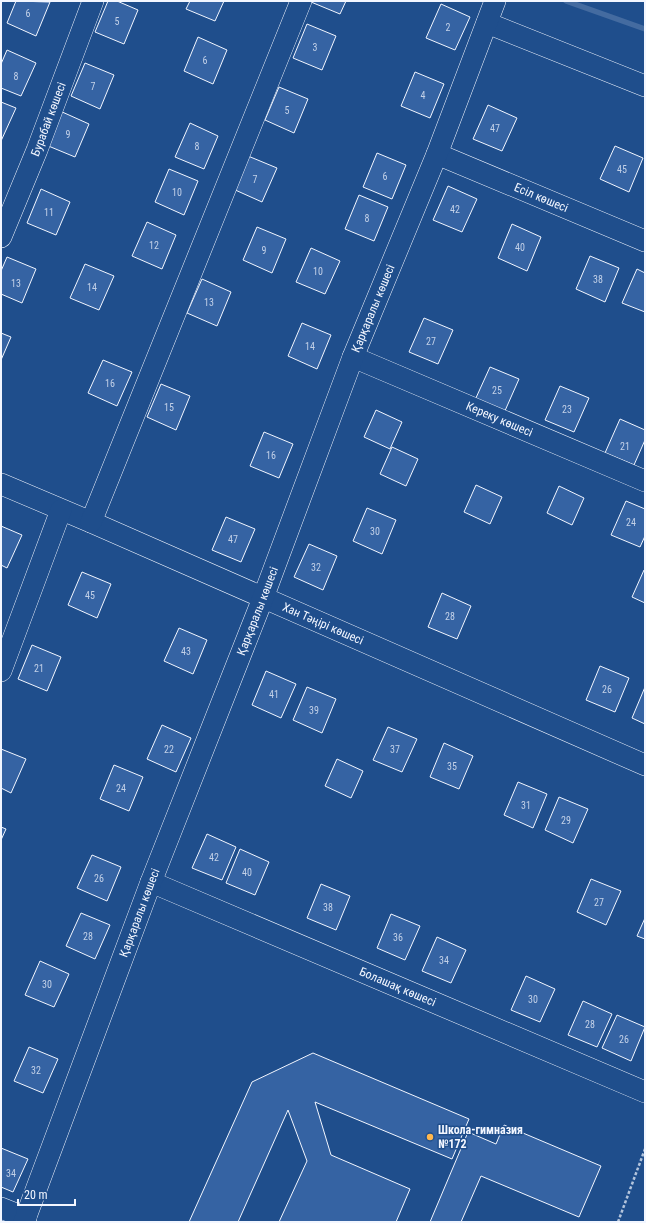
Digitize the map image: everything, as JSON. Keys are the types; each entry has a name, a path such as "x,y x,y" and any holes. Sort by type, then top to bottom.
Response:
{"street":[{"name":"Бурабай көшесі","path":"1,237 37,150 93,1"},
{"path":"91,522 301,1"},
{"name":"Қарқаралы көшесі","path":"25,1220 151,882 263,598 352,357 437,154 495,1"},
{"path":"487,23 645,86"},
{"name":"Есіл көшесі","path":"437,154 645,241"},
{"name":"Кереку көшесі","path":"352,357 645,481"},
{"name":"Хан Тәңірі көшесі","path":"1,484 645,765"},
{"path":"1,671 61,510"},
{"name":"Болашақ көшесі","path":"151,882 645,1092"},
{"path":"1,1208 25,1220"}],"path":[{"path":"618,1222 645,1149"}],"building":[{"path":"16,1 50,2 36,36 7,23"},
{"path":"108,1 117,1 138,10 124,44 95,32"},
{"path":"190,1 224,1 215,21 186,9"},
{"path":"346,1 340,14 311,2"},
{"path":"441,4 470,17 455,50 426,38"},
{"path":"307,24 336,36 322,70 293,58"},
{"path":"198,37 227,50 213,84 184,71"},
{"path":"7,50 36,63 21,96 1,88 1,64"},
{"path":"85,63 114,75 100,109 71,96"},
{"path":"415,72 444,84 430,118 401,106"},
{"path":"279,87 308,99 294,133 265,120"},
{"path":"1,102 16,108 1,141"},
{"path":"488,105 517,118 502,151 473,139"},
{"path":"60,111 89,124 75,157 46,145"},
{"path":"190,123 218,136 204,169 175,157"},
{"path":"615,146 643,158 629,192 600,179"},
{"path":"377,153 406,165 392,199 363,187"},
{"path":"248,156 277,168 262,202 233,189"},
{"path":"169,169 198,181 184,215 155,202"},
{"path":"448,186 477,199 462,232 433,220"},
{"path":"41,189 70,202 56,235 27,223"},
{"path":"359,195 388,207 374,241 345,229"},
{"path":"147,222 176,235 162,269 132,256"},
{"path":"512,224 541,237 527,271 498,258"},
{"path":"257,227 286,239 272,273 243,260"},
{"path":"311,248 340,261 325,294 296,282"},
{"path":"590,256 619,268 605,302 576,289"},
{"path":"7,257 36,269 22,303 1,294 1,271"},
{"path":"85,264 114,276 99,310 70,298"},
{"path":"637,269 645,273 645,312 622,303"},
{"path":"202,279 231,292 217,326 187,313"},
{"path":"424,318 453,330 438,364 409,352"},
{"path":"302,323 331,335 317,369 288,356"},
{"path":"1,333 11,337 1,360"},
{"path":"103,360 132,372 117,406 88,393"},
{"path":"490,367 519,379 504,413 475,400"},
{"path":"161,384 190,396 176,430 147,417"},
{"path":"560,386 589,398 574,432 545,420"},
{"path":"376,410 402,422 390,449 364,437"},
{"path":"620,419 645,430 645,440 634,465 605,453"},
{"path":"264,432 293,444 279,478 250,466"},
{"path":"392,447 418,459 406,486 380,474"},
{"path":"476,485 502,497 490,524 464,512"},
{"path":"559,486 584,498 572,525 547,513"},
{"path":"626,501 645,509 645,536 640,547 611,535"},
{"path":"367,508 396,520 382,554 353,541"},
{"path":"226,517 255,529 241,562 212,550"},
{"path":"1,526 22,535 7,568 1,565"},
{"path":"309,544 337,556 323,590 294,577"},
{"path":"644,570 645,571 645,603 632,597"},
{"path":"82,572 111,584 97,618 68,605"},
{"path":"442,593 471,606 457,639 428,627"},
{"path":"179,628 207,640 193,674 164,661"},
{"path":"32,645 61,657 47,691 18,679"},
{"path":"600,666 629,678 615,712 586,700"},
{"path":"266,671 296,684 281,718 252,705"},
{"path":"307,687 336,699 322,733 293,720"},
{"path":"645,687 645,724 632,718"},
{"path":"162,725 191,738 176,772 147,759"},
{"path":"388,727 417,739 402,772 373,760"},
{"path":"444,743 473,756 459,789 430,777"},
{"path":"1,749 26,759 11,793 1,788"},
{"path":"337,759 363,771 351,798 325,786"},
{"path":"114,765 143,777 129,811 100,799"},
{"path":"518,782 547,794 533,828 504,815"},
{"path":"559,797 588,809 573,843 545,830"},
{"path":"1,827 6,829 1,840"},
{"path":"207,834 236,847 222,880 192,868"},
{"path":"240,849 269,862 255,895 226,883"},
{"path":"92,855 121,867 107,901 77,888"},
{"path":"591,879 621,891 606,925 577,912"},
{"path":"321,884 350,896 336,930 307,918"},
{"path":"81,913 110,925 95,959 66,946"},
{"path":"391,914 420,926 405,960 377,948"},
{"path":"645,918 645,939 637,936"},
{"path":"437,937 466,950 451,983 422,971"},
{"path":"40,961 69,974 54,1007 25,995"},
{"path":"526,976 555,989 540,1022 511,1010"},
{"path":"583,1001 612,1014 597,1047 568,1035"},
{"path":"617,1015 645,1027 631,1061 602,1048"},
{"path":"29,1047 58,1059 43,1093 14,1081"},
{"name":"Школа-гимназия №172","path":"313,1053 469,1119 452,1159 315,1102 331,1155 410,1189 396,1222 279,1222 307,1161 288,1110 238,1222 189,1222 252,1082"},
{"path":"504,1125 601,1166 579,1217 481,1176 461,1222 430,1222 468,1132 496,1144"},
{"path":"1,1148 28,1159 13,1192 1,1187"}],"waterway":[{"path":"566,1 645,29"}],"place":[{"name":"Школа-гимназия №172","path":"430,1137"}]}
